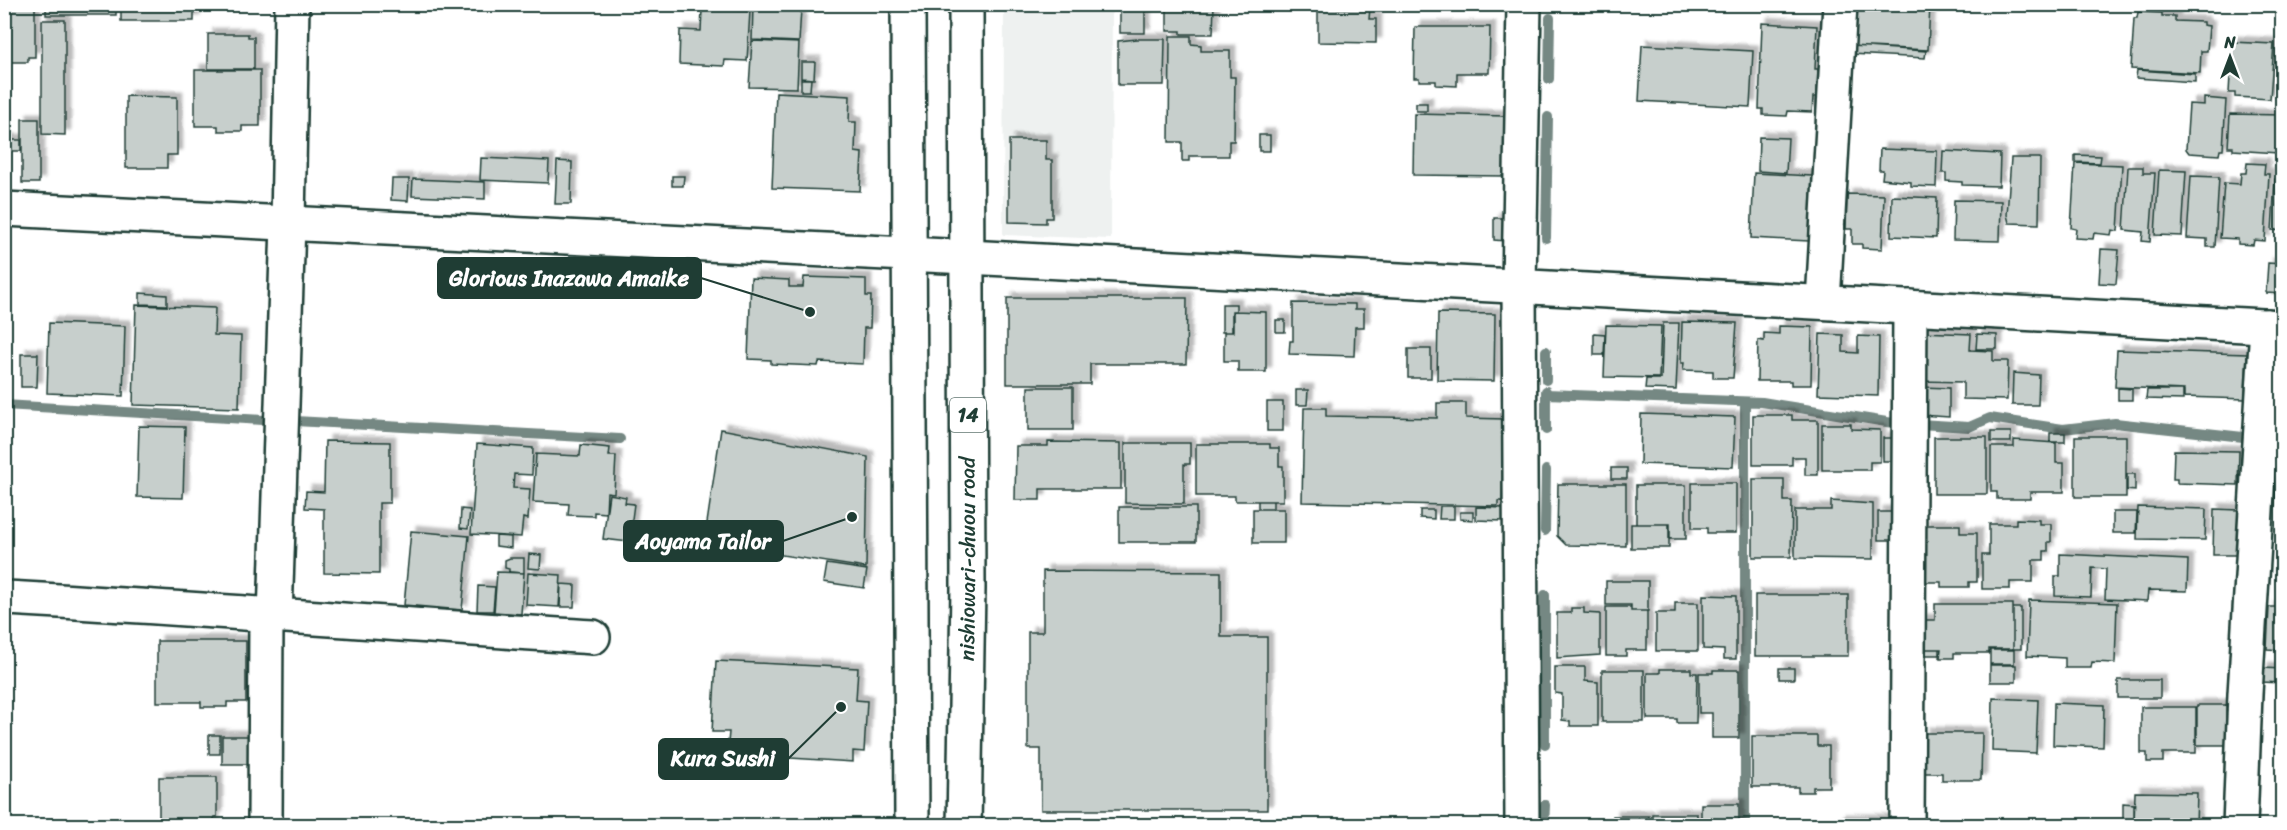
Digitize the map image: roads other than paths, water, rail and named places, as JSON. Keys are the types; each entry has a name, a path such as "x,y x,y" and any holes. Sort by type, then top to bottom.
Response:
{"street":[{"path":"265,825 271,616 288,224 292,4"},
{"path":"908,4 912,825"},
{"name":"nishiowari-chuou road","path":"964,825 968,588 966,4"},
{"path":"1522,825 1519,286 1524,4"},
{"path":"1823,302 1840,4"},
{"path":"4,209 2275,326 2245,682 2240,825"},
{"path":"1906,825 1910,307"},
{"path":"4,598 150,605 271,616 593,637"}],"waterway":[{"path":"1549,79 1550,18"},
{"path":"1546,238 1548,117"},
{"path":"1546,351 1546,380"},
{"path":"1546,391 1546,430"},
{"path":"1546,394 1762,402 1893,423"},
{"path":"1745,402 1745,826"},
{"path":"4,405 263,420"},
{"path":"1919,424 1969,427 1990,418 2063,429 2115,423 2243,437"},
{"path":"295,421 620,439"},
{"path":"1545,531 1546,470"},
{"path":"1545,595 1545,744"},
{"path":"1544,826 1545,805"}],"place":[{"name":"Glorious Inazawa Amaike","path":"810,312"},
{"name":"Aoyama Tailor","path":"852,517"},
{"name":"Kura Sushi","path":"841,707"}]}
